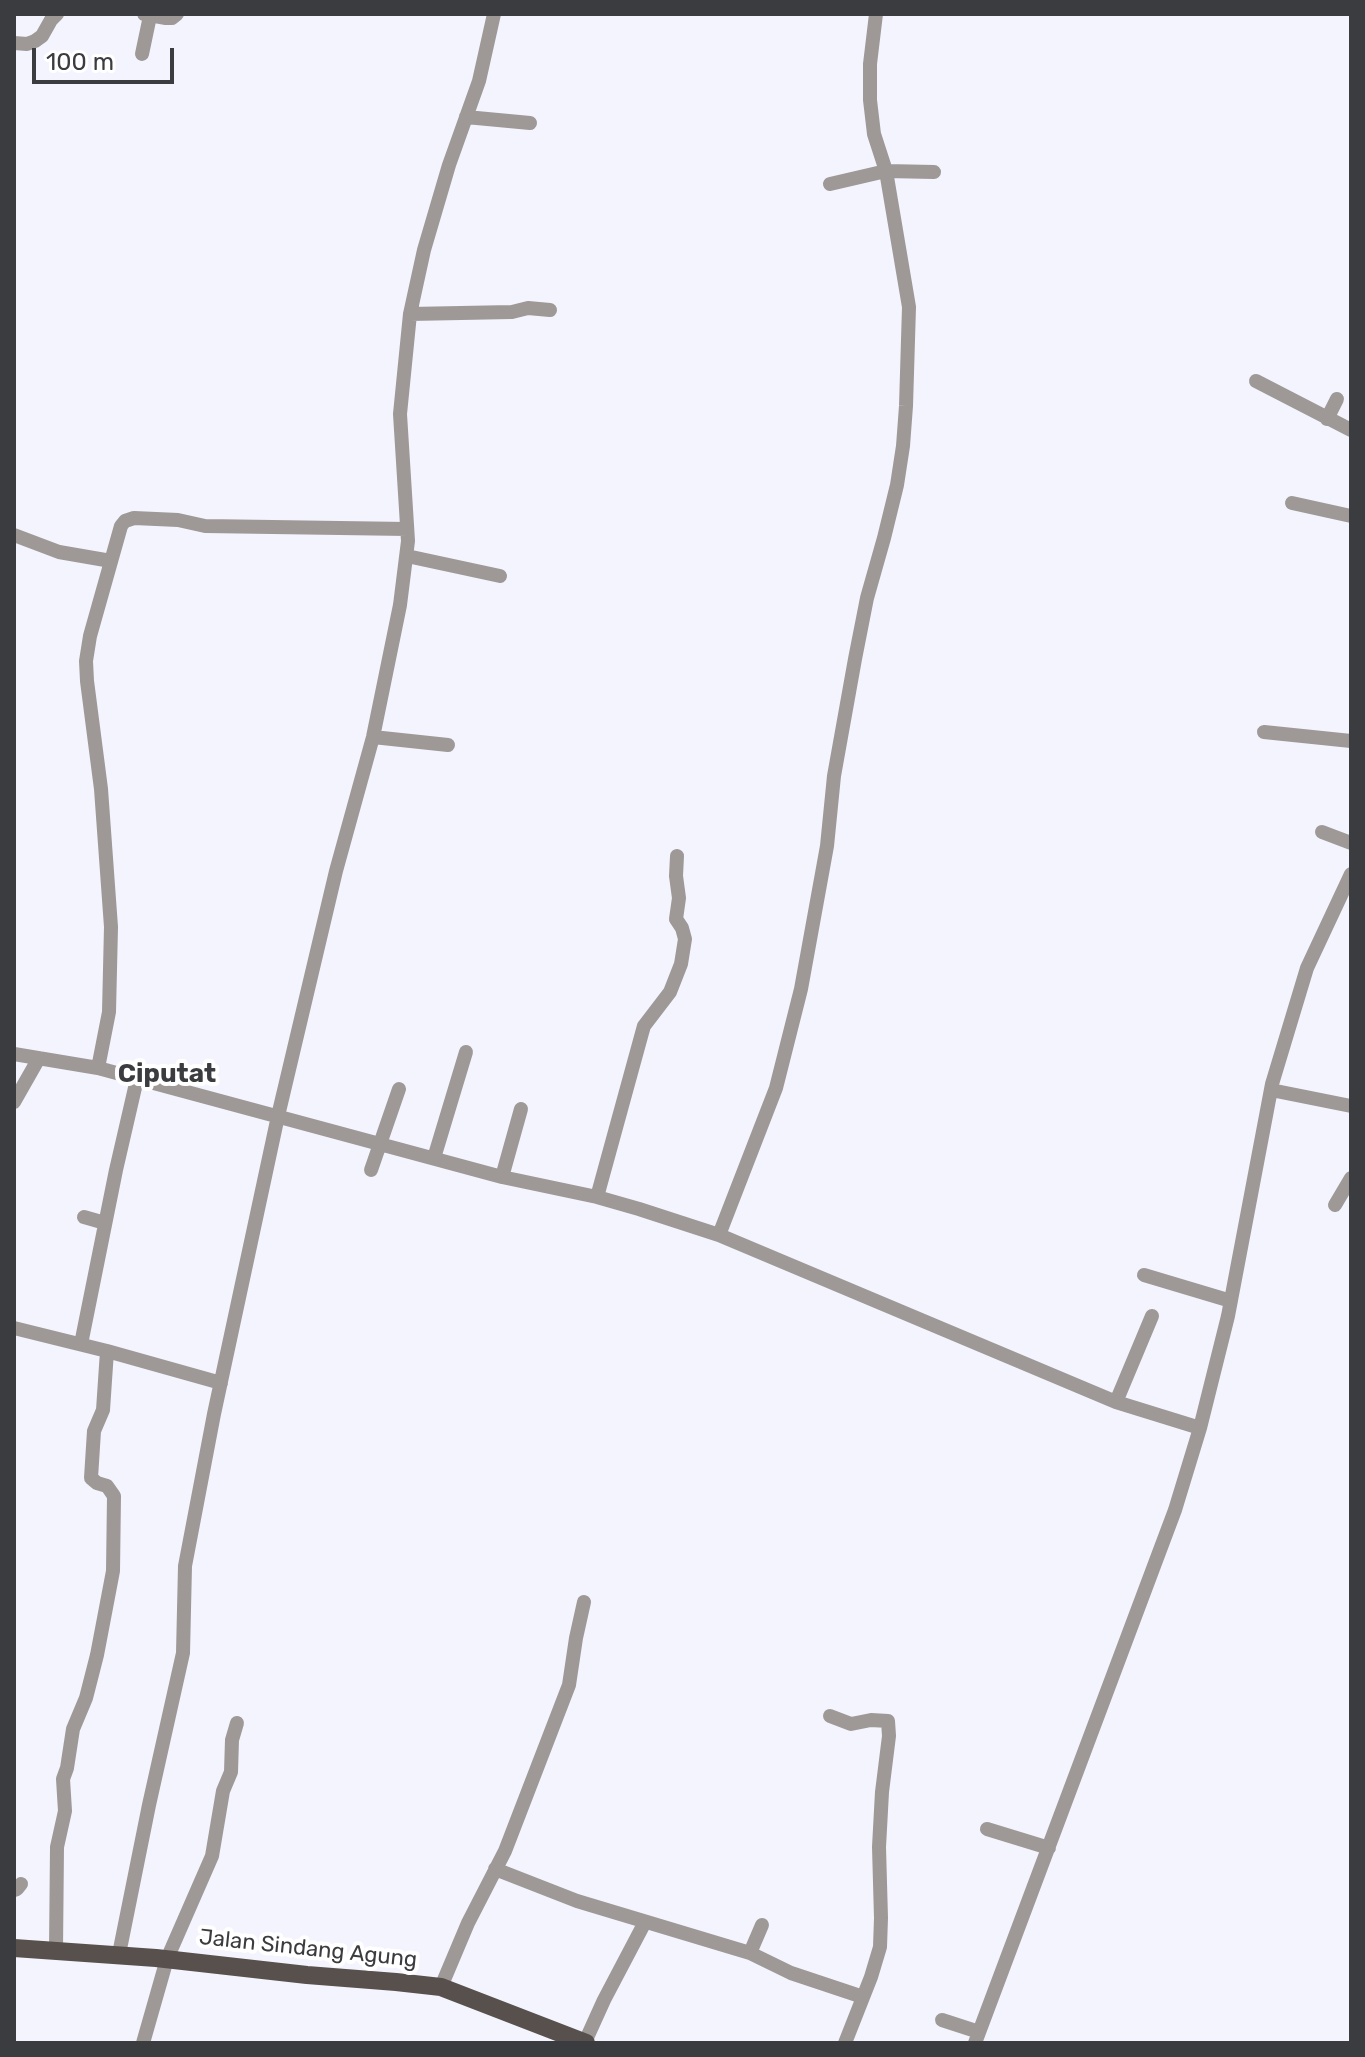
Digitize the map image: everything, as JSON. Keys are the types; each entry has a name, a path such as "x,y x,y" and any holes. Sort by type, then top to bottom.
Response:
{"main road":[{"name":"Jalan Sindang Agung","path":"14,1948 119,1954 441,1987 555,2037 586,2043"}],"street":[{"path":"14,43 35,41 57,14"},
{"path":"142,54 147,15 172,18 177,14"},
{"path":"119,1954 183,1653 183,1581 195,1507 278,1116 339,856 373,737 400,605 407,556 407,529 400,414 410,314 424,250 449,165 479,81 494,14"},
{"path":"719,1235 776,1088 801,989 827,846 834,776 855,659 867,598 897,485 903,446 909,307 886,171 874,134 870,100 870,64 876,14"},
{"path":"466,117 530,123"},
{"path":"830,184 886,171 934,172"},
{"path":"410,314 512,312 528,308 550,310"},
{"path":"1256,381 1351,430"},
{"path":"1327,419 1337,399"},
{"path":"1292,503 1351,516"},
{"path":"98,1068 109,1012 111,927 101,789 86,661 90,636 121,526 134,518 178,520 205,526 407,529"},
{"path":"14,535 59,552 111,561"},
{"path":"407,556 500,576"},
{"path":"1264,732 1351,741"},
{"path":"373,737 448,745"},
{"path":"1322,832 1351,843"},
{"path":"597,1197 642,1033 670,992 681,964 685,939 676,919 679,898 677,856"},
{"path":"942,2020 977,2038 1175,1510 1200,1428 1231,1301 1271,1090 1307,968 1351,874"},
{"path":"434,1158 466,1052"},
{"path":"14,1054 98,1068 502,1177 597,1197 719,1235 1116,1402 1200,1428"},
{"path":"14,1102 39,1058"},
{"path":"81,1344 137,1079"},
{"path":"371,1170 399,1089"},
{"path":"1271,1090 1351,1106"},
{"path":"502,1177 521,1109"},
{"path":"1335,1205 1351,1178"},
{"path":"84,1217 105,1223"},
{"path":"1144,1275 1231,1301"},
{"path":"1116,1402 1152,1316"},
{"path":"14,1328 221,1383"},
{"path":"56,1950 57,1847 65,1811 63,1779 73,1729 86,1698 97,1655 113,1571 114,1496 107,1486 91,1478 94,1431 103,1410 107,1351"},
{"path":"441,1987 516,1822 569,1685 584,1602"},
{"path":"830,1716 851,1724 888,1721 889,1736 879,1847 880,1947 845,2043"},
{"path":"143,2043 167,1959 212,1856 223,1791 231,1772 232,1740 237,1723"},
{"path":"987,1829 1049,1848"},
{"path":"495,1869 577,1901 750,1953 791,1973 863,1997"},
{"path":"586,2043 604,2000 645,1922"},
{"path":"750,1953 762,1925"}],"district":[{"name":"Ciputat","path":"167,1074"}]}
